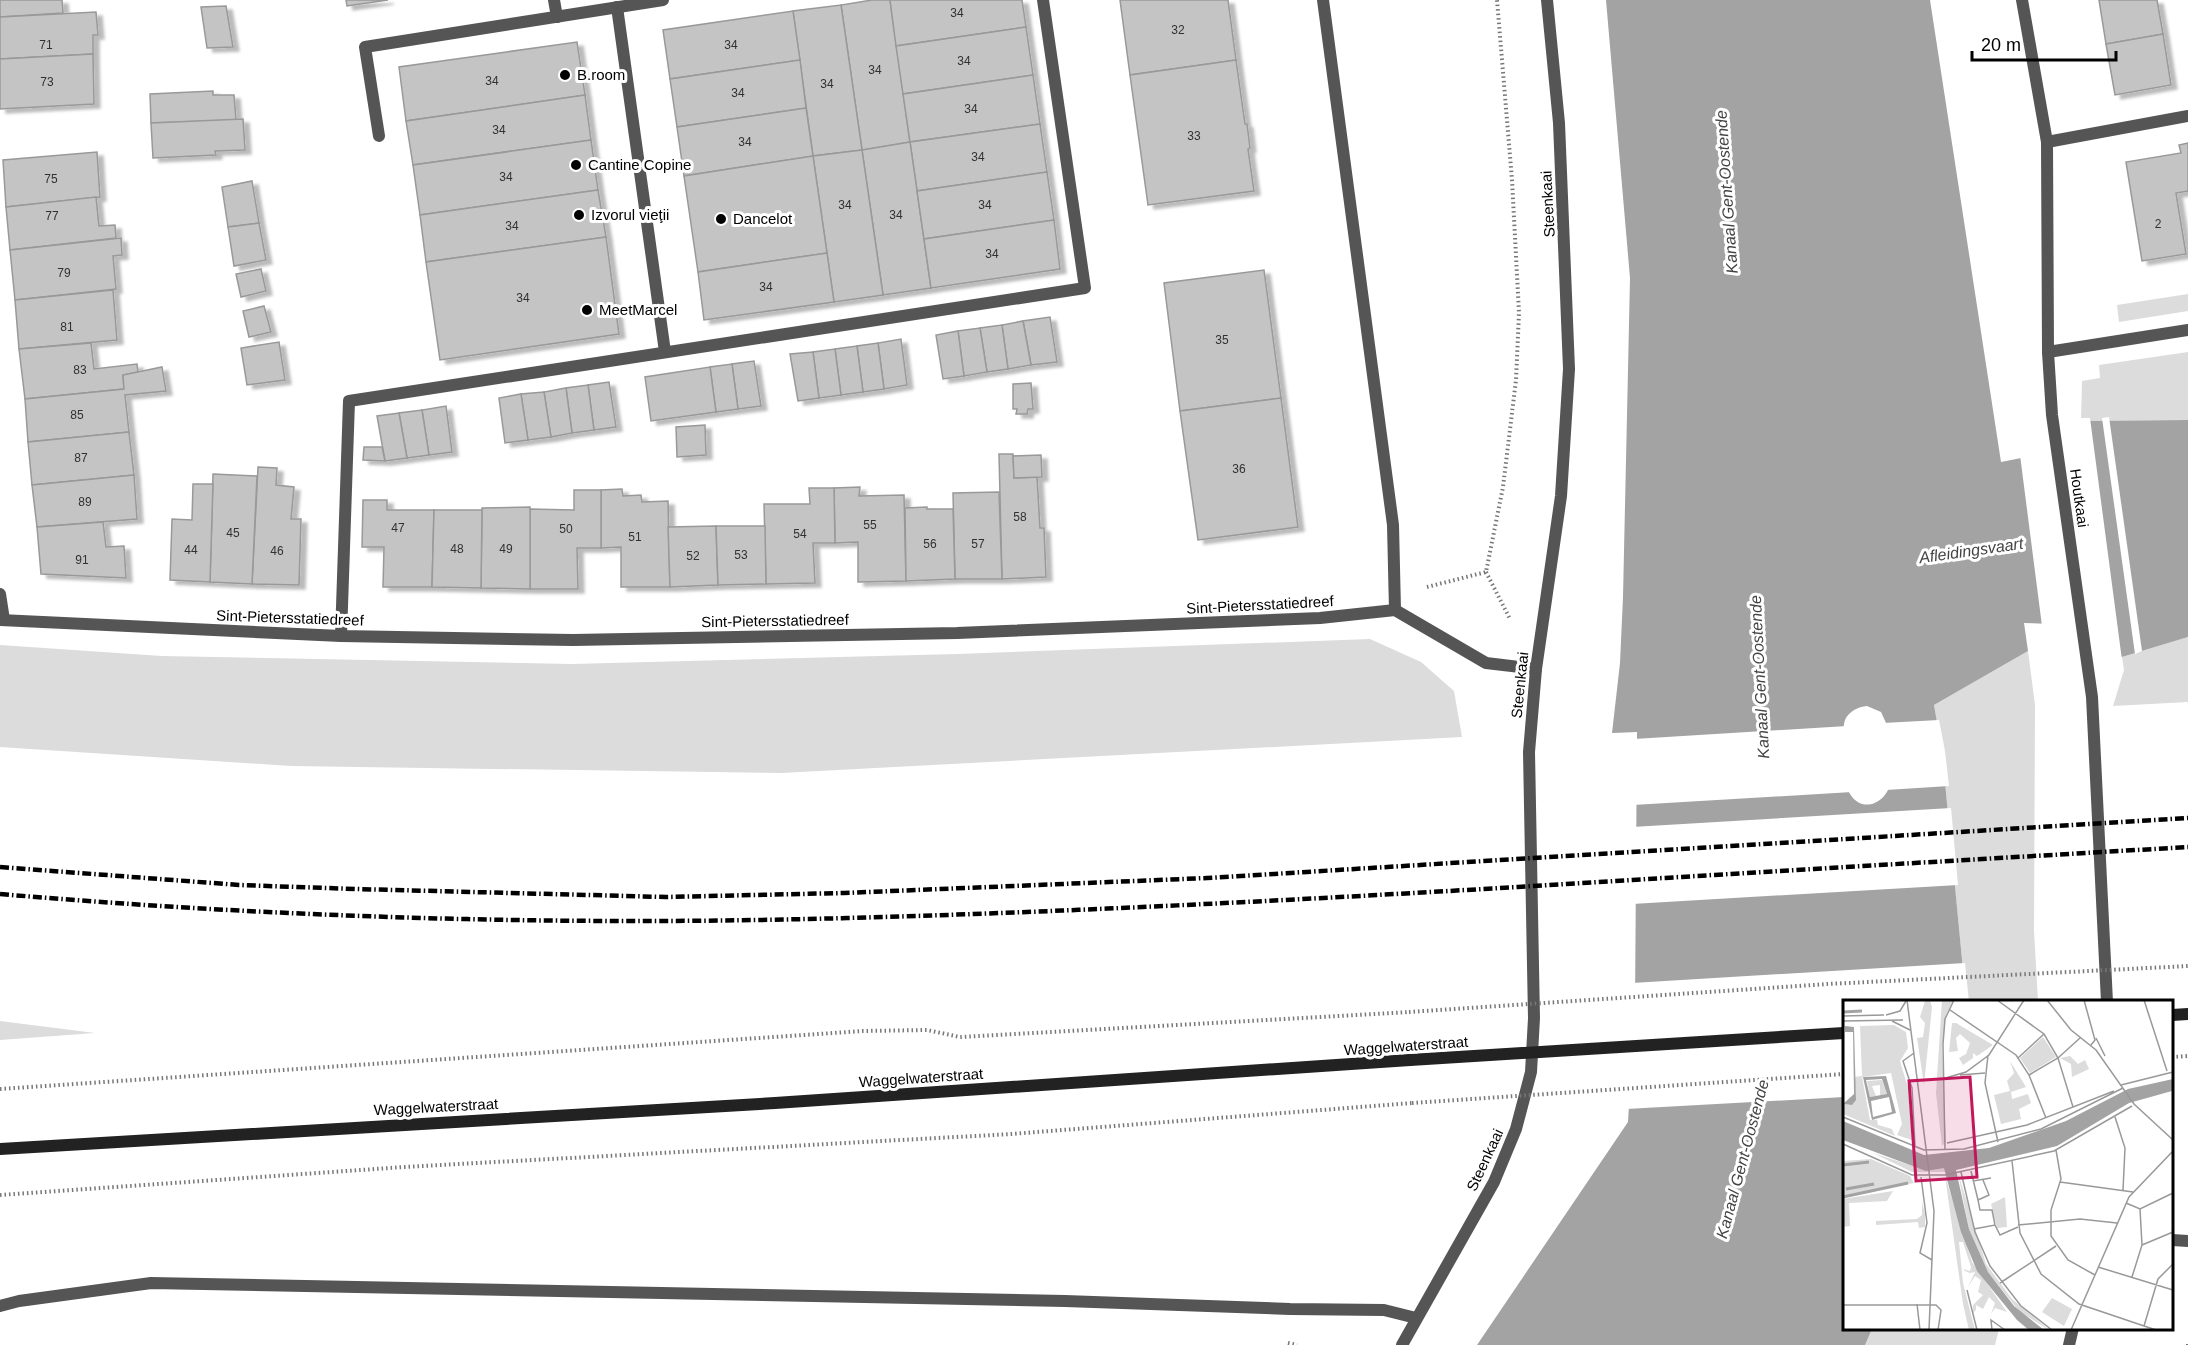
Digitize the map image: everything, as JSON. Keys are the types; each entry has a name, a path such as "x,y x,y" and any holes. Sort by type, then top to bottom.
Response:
{"main road":[{"path":"2173,1015 2188,1014"},
{"name":"Waggelwaterstraat","path":"0,1149 763,1103 1843,1033"}],"street":[{"path":"554,0 557,17"},
{"path":"378,136 365,47 663,0"},
{"path":"341,636 349,401 1084,288 1043,0"},
{"path":"1323,0 1393,525 1395,610 1486,663 1536,669"},
{"name":"Steenkaai","path":"1402,1345 1494,1182 1516,1129 1531,1072 1534,1018 1529,752 1536,669 1561,496 1569,369 1559,123 1547,0"},
{"name":"Houtkaai","path":"2022,0 2047,142 2048,352 2052,415 2092,697 2107,1000"},
{"path":"617,7 665,352"},
{"path":"2047,142 2188,116"},
{"path":"2048,352 2188,330"},
{"path":"0,594 2,620"},
{"name":"Sint-Pietersstatiedreef","path":"2,620 341,636 573,640 946,633 1320,618 1395,610"},
{"path":"2173,1240 2188,1241"},
{"path":"0,1306 19,1301 151,1283 1065,1301 1384,1310 1416,1318"},
{"path":"2069,1345 2073,1330"}],"path":[{"path":"1395,610 1424,588 1486,572 1503,487 1516,380 1519,313 1512,180 1497,0"},
{"path":"0,1089 863,1030 927,1030 960,1037 1409,1012 1828,984 2188,966"},
{"path":"2173,1057 2188,1056"},
{"path":"0,1195 416,1166 1011,1134 1412,1103 1843,1074"}],"shaded area":[{"path":"2188,294 2188,311 2119,322 2117,305"},
{"path":"2188,352 2188,420 2081,421 2082,381 2100,378 2099,365"},
{"path":"2188,637 2188,702 2113,706 2124,670 2122,657"},
{"path":"1370,639 1421,662 1454,691 1462,737 781,773 291,766 0,747 0,645 162,656 572,664 957,654"},
{"path":"2028,651 2035,705 2034,931 2038,1000 1966,1000 1942,751 1934,705"},
{"path":"0,1021 95,1033 0,1040"},
{"path":"1872,1330 1999,1330 1995,1345 1865,1345"}],"water":[{"path":"1606,0 1930,0 2001,462 2046,453 2081,421 2188,420 2188,637 2122,657 2053,624 2024,623 2028,651 1934,705 1942,751 1966,1000 1843,1000 1843,1330 1872,1330 1865,1345 1477,1345 1628,1122 1635,1006 1637,732 1612,733 1620,663 1630,278","holes":["1867,706 1881,712 1887,725 1890,783 1888,790 1879,801 1873,804 1861,804 1850,794 1846,780 1843,746 1845,720 1857,708"]}],"pier":[{"path":"2109,417 2142,651 2135,654 2102,418"},
{"path":"2080,418 2090,418 2122,660 2052,627 2042,626 2020,455 2045,450"},
{"path":"1939,720 1949,786 1886,790 1883,723"},
{"path":"1847,726 1852,792 1633,805 1634,739"},
{"path":"1951,808 1958,885 1632,904 1632,827"},
{"path":"1965,963 1969,1000 1843,1000 1843,1097 1626,1109 1632,983"}],"building":[{"path":"0,0 62,0 63,13 0,17"},
{"path":"346,0 388,0 347,6"},
{"path":"872,0 890,0 910,142 862,150 841,5"},
{"path":"890,0 1022,0 1026,27 896,46"},
{"path":"1120,0 1228,0 1236,60 1130,75"},
{"path":"2099,0 2157,0 2163,34 2106,44"},
{"path":"841,5 862,150 813,156 793,11"},
{"path":"226,6 233,47 207,48 201,7"},
{"path":"793,11 800,60 670,79 663,30"},
{"path":"96,12 98,35 93,35 93,54 0,59 0,17"},
{"path":"1026,27 1033,75 903,94 896,46"},
{"path":"2163,34 2171,85 2115,95 2106,44"},
{"path":"577,42 585,95 406,121 399,67"},
{"path":"93,54 94,104 0,109 0,59"},
{"path":"800,60 806,108 677,127 670,79"},
{"path":"1236,60 1245,124 1247,124 1254,191 1148,205 1130,75"},
{"path":"1033,75 1040,124 910,142 903,94"},
{"path":"213,91 213,95 234,95 236,120 151,123 150,94"},
{"path":"585,95 591,140 413,165 406,121"},
{"path":"806,108 813,156 684,176 677,127"},
{"path":"243,119 245,150 215,151 216,155 153,158 151,123"},
{"path":"1040,124 1047,172 917,191 910,142"},
{"path":"591,140 598,190 420,215 413,165"},
{"path":"910,142 931,288 883,295 862,150"},
{"path":"2188,143 2188,191 2176,193 2186,254 2142,261 2126,162 2181,153 2179,145"},
{"path":"862,150 883,295 834,302 813,156"},
{"path":"97,152 100,197 6,207 3,160"},
{"path":"813,156 827,253 698,272 684,176"},
{"path":"1047,172 1054,220 924,239 917,191"},
{"path":"252,181 259,223 228,227 222,187"},
{"path":"598,190 606,237 426,262 420,215"},
{"path":"96,197 99,226 115,225 116,238 10,250 6,207"},
{"path":"1054,220 1060,269 931,288 924,239"},
{"path":"259,223 266,260 234,266 228,227"},
{"path":"606,237 619,334 440,360 426,262"},
{"path":"121,238 122,255 113,256 116,289 15,300 10,250"},
{"path":"827,253 834,302 704,320 698,272"},
{"path":"261,269 266,291 241,297 236,274"},
{"path":"1264,270 1281,398 1180,411 1164,283"},
{"path":"113,290 117,340 19,349 15,300"},
{"path":"264,306 271,332 249,337 243,311"},
{"path":"1050,317 1057,362 1031,365 1023,321"},
{"path":"1023,321 1031,365 1008,369 1002,325"},
{"path":"1002,325 1008,369 987,372 980,328"},
{"path":"980,328 987,372 964,376 958,331"},
{"path":"958,331 964,376 943,379 936,335"},
{"path":"901,339 907,385 884,389 878,343"},
{"path":"279,342 285,380 247,385 241,348"},
{"path":"91,343 94,369 137,364 138,372 123,375 124,389 25,399 19,349"},
{"path":"878,343 884,389 863,392 857,346"},
{"path":"857,346 863,392 841,395 835,349"},
{"path":"835,349 841,395 819,398 813,352"},
{"path":"813,352 819,398 798,401 790,354"},
{"path":"754,361 761,406 738,409 732,364"},
{"path":"732,364 738,409 716,412 710,367"},
{"path":"162,367 166,391 125,395 129,432 28,442 25,399 124,389 123,375"},
{"path":"710,367 716,412 651,421 645,377"},
{"path":"609,382 616,427 594,430 588,385"},
{"path":"1031,383 1033,409 1028,409 1027,414 1016,414 1017,409 1013,409 1013,384"},
{"path":"588,385 594,430 572,433 566,388"},
{"path":"566,388 572,433 551,437 544,392"},
{"path":"544,392 551,437 528,440 521,394"},
{"path":"521,394 528,440 505,443 499,398"},
{"path":"1281,398 1298,527 1198,540 1180,411"},
{"path":"446,406 452,452 429,455 422,410"},
{"path":"422,410 429,455 407,458 399,413"},
{"path":"399,413 407,458 385,461 377,416"},
{"path":"705,425 706,455 677,457 676,427"},
{"path":"129,432 134,475 32,485 28,442"},
{"path":"364,447 382,447 385,461 363,460"},
{"path":"999,454 1013,454 1014,478 1037,477 1040,528 1044,528 1046,577 1002,579"},
{"path":"1041,455 1042,477 1014,478 1013,456"},
{"path":"258,467 277,468 276,485 294,487 291,519 301,519 299,585 252,584"},
{"path":"213,474 257,476 252,584 210,582"},
{"path":"134,475 137,519 37,527 32,485"},
{"path":"193,484 213,484 210,582 170,580 172,519 192,520"},
{"path":"860,487 859,496 904,495 906,581 858,582 858,542 835,543 834,488"},
{"path":"809,488 834,488 835,543 813,543 815,583 766,584 764,504 810,504"},
{"path":"622,489 623,496 641,495 642,502 668,501 670,587 621,587 621,547 601,548 601,490"},
{"path":"574,490 601,490 601,548 577,548 578,589 530,589 530,509 574,510"},
{"path":"999,492 1002,579 955,579 953,493"},
{"path":"363,500 387,500 387,510 434,510 432,587 383,587 384,547 362,547"},
{"path":"530,507 530,589 481,588 482,508"},
{"path":"927,507 927,509 953,509 955,579 906,581 905,508"},
{"path":"434,510 482,510 481,588 432,587"},
{"path":"103,522 106,547 124,546 126,578 41,574 37,527"},
{"path":"716,526 718,585 670,587 668,527"},
{"path":"716,526 765,526 766,584 718,585"}],"railway":[{"path":"0,867 239,885 666,897 844,893 1207,878 2188,818"},
{"path":"0,894 211,909 423,918 635,921 847,918 1266,901 2188,847"}],"place":[{"name":"B.room","path":"565,75"},
{"name":"Cantine Copine","path":"576,165"},
{"name":"Izvorul vieţii","path":"579,215"},
{"name":"Dancelot","path":"721,219"},
{"name":"MeetMarcel","path":"587,310"}],"water label":[{"name":"Kanaal Gent-Oostende","path":"1726,192"},
{"name":"Afleidingsvaart","path":"1971,550"},
{"name":"Kanaal Gent-Oostende","path":"1759,677"},
{"name":"Kanaal Gent-Oostende","path":"1742,1159"}]}
